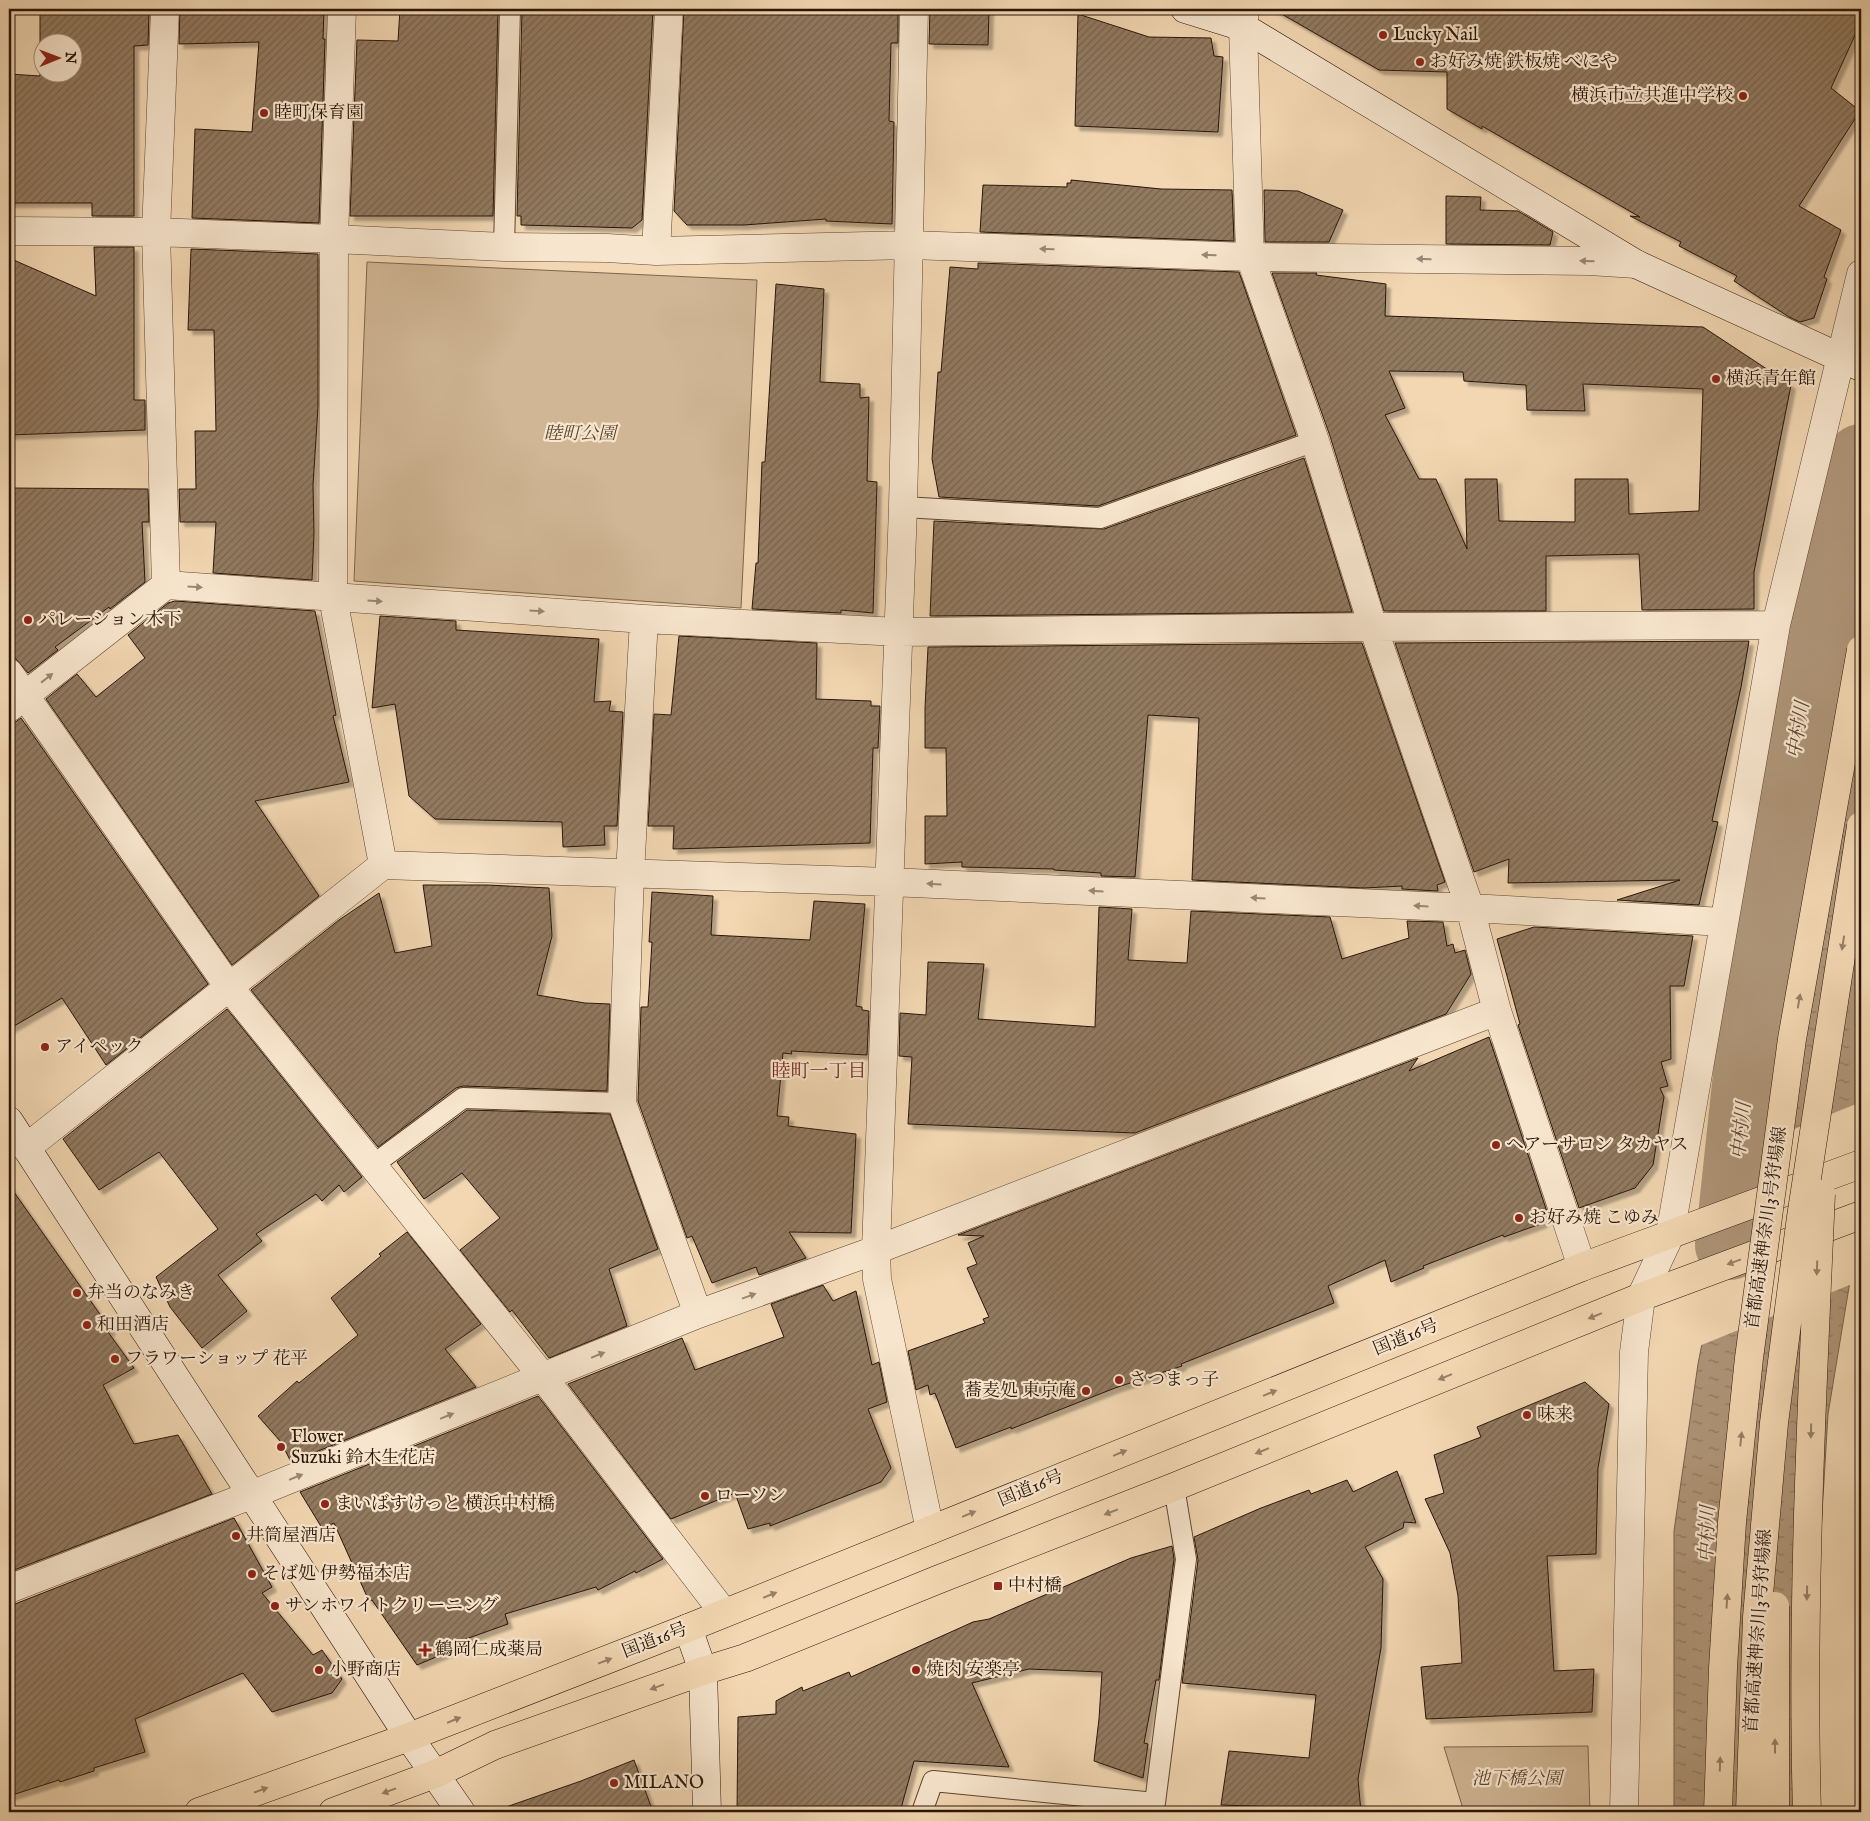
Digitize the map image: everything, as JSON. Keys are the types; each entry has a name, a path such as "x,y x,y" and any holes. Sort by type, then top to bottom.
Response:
{"highway":[{"name":"首都高速神奈川3号狩場線","path":"1718,1812 1723,1668 1732,1522 1749,1358 1792,1039 1861,650"},
{"name":"首都高速神奈川3号狩場線","path":"1750,1812 1757,1617 1774,1423 1827,1045 1861,826"},
{"path":"1775,1812 1775,1614 1792,1039"},
{"path":"1807,1812 1805,1732 1811,1421 1827,1045"},
{"name":"国道16号","path":"199,1812 408,1737 688,1628 1582,1267 1861,1164"},
{"path":"333,1812 435,1774 495,1745 703,1671 745,1658 1174,1487 1641,1297 1861,1215"}],"street":[{"path":"165,9 156,232 166,585"},
{"path":"342,9 334,238 333,598 384,864"},
{"path":"656,251 669,9"},
{"path":"914,9 903,507 876,1250 877,1279 930,1530"},
{"path":"1185,9 1244,18 1636,264 1851,362"},
{"path":"1244,18 1250,257 1315,441 1373,627 1470,908 1497,1011 1582,1267"},
{"path":"9,230 156,232 334,238 504,247 607,248 656,251 910,244 1250,257 1589,261 1636,264"},
{"path":"1624,1812 1634,1352 1641,1297 1670,1235 1776,625 1851,362 1861,274"},
{"path":"17,702 166,585 644,619 899,632 1776,625"},
{"path":"644,619 630,874 622,1103 698,1314"},
{"path":"9,673 17,702 229,987 543,1377 724,1613"},
{"path":"26,1148 384,864 890,882 1470,908 1724,922"},
{"path":"9,1589 251,1495 698,1314 876,1250 1497,1011"},
{"path":"9,1121 408,1737 461,1812"},
{"path":"688,1628 703,1671 707,1812"}],"lane":[{"path":"504,247 510,9"},
{"path":"903,507 1100,518 1315,441"},
{"path":"373,1165 462,1098 622,1103"},
{"path":"922,1812 933,1781 1155,1808 1186,1559 1174,1487"}],"green space":[{"name":"睦町公園","path":"367,262 757,280 741,608 354,581"},
{"name":"池下橋公園","path":"1588,1746 1590,1812 1464,1812 1444,1747"}],"water":[{"path":"1861,525 1861,1215 1828,1414 1811,1698 1819,1812 1674,1812 1674,1531 1698,1364"}],"pier":[{"path":"1861,1102 1861,1231 1852,1284 1699,1346 1737,1152"}],"building":[{"path":"40,9 149,9 148,45 134,46 134,216 92,216 92,203 9,203 9,74 32,75 32,82 82,82 82,32 40,32"},
{"path":"180,9 324,9 323,39 325,39 319,223 192,218 195,129 252,132 259,42 179,44"},
{"path":"400,9 498,9 493,216 350,216 357,40 398,41"},
{"path":"522,9 653,9 642,220 632,228 521,225 521,216 517,216"},
{"path":"684,9 898,9 898,43 891,43 889,121 894,122 892,224 826,221 826,219 744,225 687,225 674,211"},
{"path":"930,9 989,9 988,45 929,44"},
{"path":"1273,9 1861,9 1861,22 1831,88 1860,111 1799,206 1841,230 1824,277 1827,279 1814,318 1800,322 1789,317 1734,281 1737,276 1679,246 1681,242 1630,216 1640,217 1482,126 1482,129 1447,109 1447,72 1379,70"},
{"path":"1078,14 1149,37 1211,38 1214,56 1223,57 1218,132 1075,126"},
{"path":"1071,180 1161,189 1232,190 1234,241 980,232 983,185 1067,187 1067,183 1071,183"},
{"path":"1264,190 1298,191 1343,210 1329,242 1265,242"},
{"path":"1446,196 1481,197 1480,210 1518,211 1553,232 1550,245 1446,244"},
{"path":"94,247 134,247 134,400 145,400 145,430 9,435 9,258 96,296"},
{"path":"191,249 318,254 318,407 313,485 314,533 312,580 213,573 216,522 180,522 179,489 196,489 195,431 216,431 214,330 188,330"},
{"path":"978,263 1239,272 1296,435 1098,506 939,497 932,459 938,372 941,372 950,267 978,269"},
{"path":"1272,273 1317,273 1316,275 1386,284 1385,316 1703,327 1791,385 1754,572 1754,609 1642,610 1639,554 1546,556 1546,611 1384,611 1330,436","holes":["1389,371 1463,372 1464,381 1526,385 1527,410 1585,411 1583,384 1703,389 1699,511 1629,514 1628,479 1575,479 1575,522 1499,521 1497,479 1465,479 1467,549 1436,479 1419,479 1385,415 1405,408"]},
{"path":"776,284 824,289 820,382 860,384 860,398 869,397 867,481 877,482 873,613 841,610 841,613 752,609 756,563 758,563 762,462 765,462"},
{"path":"1304,458 1352,612 930,616 934,521 1104,529"},
{"path":"9,488 148,489 149,522 142,522 145,582 55,647 58,650 28,673 9,651"},
{"path":"175,601 315,611 336,715 333,716 349,782 255,801 319,896 232,965 46,699 77,674 96,697 145,658 128,635 168,603"},
{"path":"380,616 456,621 456,630 599,639 594,702 611,701 609,711 623,712 617,826 604,826 605,845 563,847 562,822 435,819 409,796 395,704 372,708"},
{"path":"679,636 817,643 816,699 871,701 871,706 880,706 878,748 873,748 870,843 673,849 674,826 648,826 654,714 671,715"},
{"path":"1749,641 1712,821 1718,822 1699,905 1617,900 1680,880 1508,883 1509,859 1474,872 1395,643"},
{"path":"1362,643 1445,882 1437,885 1438,891 1402,889 1402,886 1364,888 1192,880 1199,718 1148,715 1135,877 1101,876 1101,873 1054,869 962,867 962,862 925,864 925,816 947,816 946,748 925,748 928,647"},
{"path":"21,718 208,984 106,1065 62,998 9,1029 9,727"},
{"path":"423,885 487,885 549,888 552,936 537,995 585,1003 610,1004 607,1091 463,1086 456,1088 378,1147 251,990 339,920 379,893 395,953 432,946"},
{"path":"652,892 713,896 711,935 810,940 814,901 865,904 856,1006 862,1007 862,1010 869,1011 867,1055 791,1051 792,1054 783,1053 777,1116 789,1117 788,1126 856,1134 851,1233 789,1232 806,1258 759,1275 756,1267 712,1283 692,1236 687,1238 638,1101 641,1007 648,1007 652,942 649,942"},
{"path":"1099,907 1132,909 1128,960 1187,963 1191,911 1330,917 1342,959 1409,938 1407,921 1443,922 1447,946 1453,944 1455,953 1465,950 1471,974 1446,1014 1135,1133 908,1124 912,1057 899,1056 900,1013 926,1015 928,962 984,964 978,1019 1095,1027"},
{"path":"1534,927 1693,936 1684,986 1670,986 1671,1059 1661,1062 1668,1086 1660,1088 1664,1097 1653,1165 1635,1188 1579,1208 1518,1025 1520,1024 1497,939"},
{"path":"227,1009 362,1177 344,1192 339,1185 322,1201 316,1194 256,1234 262,1241 218,1275 247,1311 202,1348 170,1307 156,1277 218,1229 159,1152 99,1190 63,1139"},
{"path":"1489,1037 1549,1218 1543,1220 1543,1223 1504,1237 1503,1235 1423,1266 1424,1268 1391,1282 1385,1260 1328,1286 1334,1303 1181,1364 1182,1366 1115,1388 1011,1429 1011,1427 956,1448 935,1393 930,1395 928,1385 916,1390 908,1351 985,1323 983,1319 989,1317 967,1268 977,1264 968,1243 984,1236 958,1235 1418,1058 1409,1071"},
{"path":"467,1110 610,1114 658,1249 609,1269 627,1326 549,1358 512,1310 510,1312 460,1250 500,1218 462,1173 424,1199 397,1162"},
{"path":"9,1185 111,1330 108,1332 134,1368 103,1385 134,1444 178,1435 212,1494 9,1572"},
{"path":"407,1232 481,1324 445,1349 476,1387 291,1462 281,1442 258,1416 297,1381 299,1383 358,1335 331,1298 381,1256 379,1254"},
{"path":"823,1285 833,1301 856,1291 872,1365 879,1362 887,1402 868,1409 891,1468 881,1482 770,1526 770,1523 748,1529 735,1493 671,1519 568,1384 682,1338 695,1370 784,1337 771,1304"},
{"path":"1585,1382 1609,1404 1598,1468 1596,1554 1547,1556 1554,1671 1594,1669 1592,1712 1426,1719 1421,1667 1462,1663 1458,1596 1450,1553 1425,1499 1444,1493 1434,1455 1481,1437 1477,1427"},
{"path":"538,1396 663,1559 598,1590 596,1587 505,1614 508,1624 466,1639 467,1644 417,1665 372,1600 369,1601 334,1523 322,1528 300,1492"},
{"path":"1397,1471 1416,1523 1404,1522 1403,1528 1365,1547 1383,1579 1381,1648 1358,1779 1361,1812 1309,1812 1309,1808 1221,1805 1229,1751 1309,1758 1316,1695 1182,1683 1198,1560 1194,1537 1309,1490 1311,1494 1347,1480 1353,1492"},
{"path":"234,1518 272,1587 262,1593 313,1655 322,1650 342,1679 332,1693 272,1712 243,1673 135,1719 145,1752 94,1768 94,1771 60,1782 59,1780 9,1796 9,1604 15,1604"},
{"path":"1172,1546 1174,1559 1159,1680 1156,1680 1144,1743 1148,1744 1143,1778 1094,1761 1102,1672 1029,1669 972,1683 1009,1767 914,1761 900,1812 737,1812 738,1717 776,1714 776,1701 802,1687 803,1691 849,1672 851,1677 973,1622 989,1619 1131,1558"},
{"path":"634,1760 653,1812 507,1812 506,1807"}],"waterway":[{"name":"中村川","path":"1730,1245 1757,990 1809,665 1861,459"}],"place":[{"name":"Lucky Nail","path":"1383,35"},
{"name":"お好み焼 鉄板焼 べにや","path":"1420,62"},
{"name":"横浜市立共進中学校","path":"1743,96"},
{"name":"睦町保育園","path":"264,113"},
{"name":"横浜青年館","path":"1716,379"},
{"name":"パレーション木下","path":"28,620"},
{"name":"アイペック","path":"45,1047"},
{"name":"ヘアーサロン タカヤス","path":"1496,1145"},
{"name":"お好み焼 こゆみ","path":"1519,1218"},
{"name":"弁当のなみき","path":"77,1293"},
{"name":"和田酒店","path":"87,1325"},
{"name":"フラワーショップ 花平","path":"115,1359"},
{"name":"さつまっ子","path":"1119,1380"},
{"name":"蕎麦処 東京庵","path":"1086,1391"},
{"name":"味来","path":"1527,1415"},
{"name":"Flower Suzuki 鈴木生花店","path":"281,1447"},
{"name":"ローソン","path":"705,1496"},
{"name":"まいばすけっと 横浜中村橋","path":"325,1504"},
{"name":"井筒屋酒店","path":"236,1536"},
{"name":"そば処 伊勢福本店","path":"252,1574"},
{"name":"中村橋","path":"998,1586"},
{"name":"サンホワイトクリーニング","path":"275,1606"},
{"name":"鶴岡仁成薬局","path":"425,1650"},
{"name":"小野商店","path":"319,1670"},
{"name":"焼肉 安楽亭","path":"916,1670"},
{"name":"MILANO","path":"614,1783"}],"district":[{"name":"睦町一丁目","path":"819,1072"}]}
